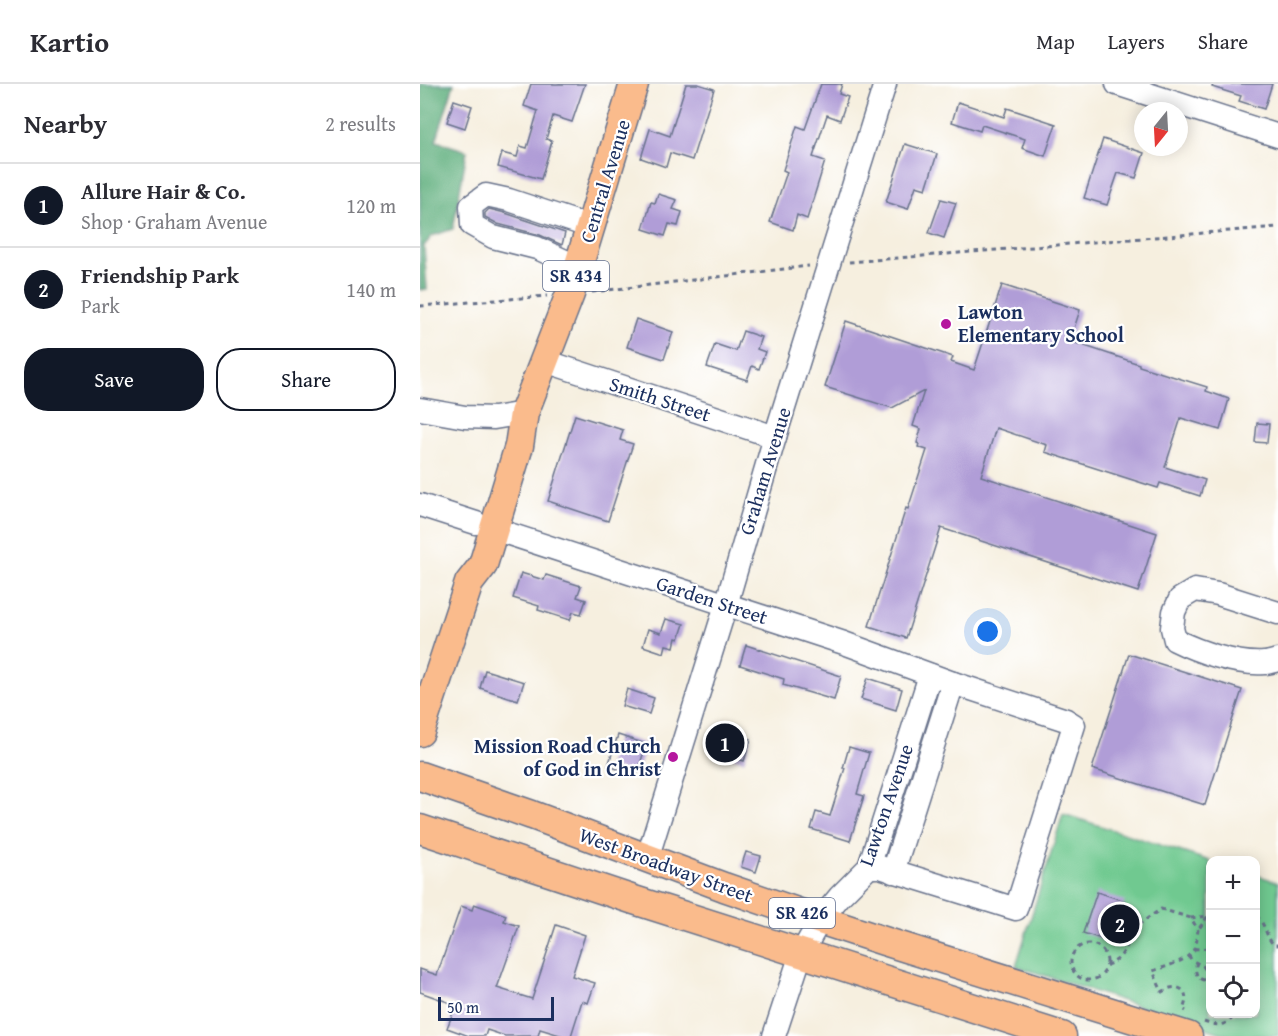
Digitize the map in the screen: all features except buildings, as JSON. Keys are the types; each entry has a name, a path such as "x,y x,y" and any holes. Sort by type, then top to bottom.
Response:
{"main road":[{"name":"Central Avenue","path":"420,732 467,570 483,565 485,526 519,446 524,413 570,294 582,280 591,227 634,84"},
{"name":"West Broadway Street","path":"420,776 532,815 647,859 895,945 1194,1025"},
{"name":"West Broadway Street","path":"420,829 801,954 1062,1036"}],"street":[{"name":"Graham Avenue","path":"647,859 885,84"},
{"path":"1117,84 1278,136"},
{"path":"582,280 537,248 493,237 472,225 471,206 486,195 509,200 591,227"},
{"name":"Smith Street","path":"545,361 775,437"},
{"path":"420,409 465,417 494,418 524,413"},
{"name":"Garden Street","path":"420,505 844,643 953,683 1066,720 1074,725 1016,909 893,872"},
{"path":"1278,613 1218,594 1195,590 1180,599 1174,612 1172,628 1175,640 1198,651 1243,662 1264,663 1278,660"},
{"name":"Lawton Avenue","path":"774,1036 801,954 820,920 869,867 930,675"},
{"path":"869,867 880,867 893,872 953,683"}],"path":[{"path":"842,263 1278,227"},
{"path":"582,280 819,265"},
{"path":"420,306 553,295"},
{"path":"1106,965 1103,951 1089,944 1084,944 1075,950 1071,960 1074,972 1083,979 1089,980 1100,975 1106,965 1119,959 1131,930 1161,909 1191,918 1206,916"},
{"path":"1191,918 1198,930"},
{"path":"1206,919 1198,930 1194,949 1189,955 1177,963 1152,971 1162,992 1175,986 1182,989 1186,996 1183,1009 1194,1025 1221,1025 1233,1018"},
{"path":"1260,920 1270,941 1278,945"},
{"path":"1116,926 1131,930"},
{"path":"1194,949 1206,948"},
{"path":"1189,955 1191,960 1203,966 1206,971"},
{"path":"1197,962 1195,969 1197,976 1201,980 1206,980"}],"green space":[{"path":"420,84 454,84 436,141 467,151 453,229 432,236 424,246 427,289 420,290"},
{"path":"1063,814 1206,860 1206,1018 1260,1018 1260,876 1278,882 1278,1036 1230,1036 1016,966"}],"place":[{"name":"Lawton Elementary School","path":"946,324"},
{"name":"Allure Hair & Co.","path":"725,743"},
{"name":"Mission Road Church of God in Christ","path":"673,757"},
{"name":"Friendship Park","path":"1120,924"}]}
